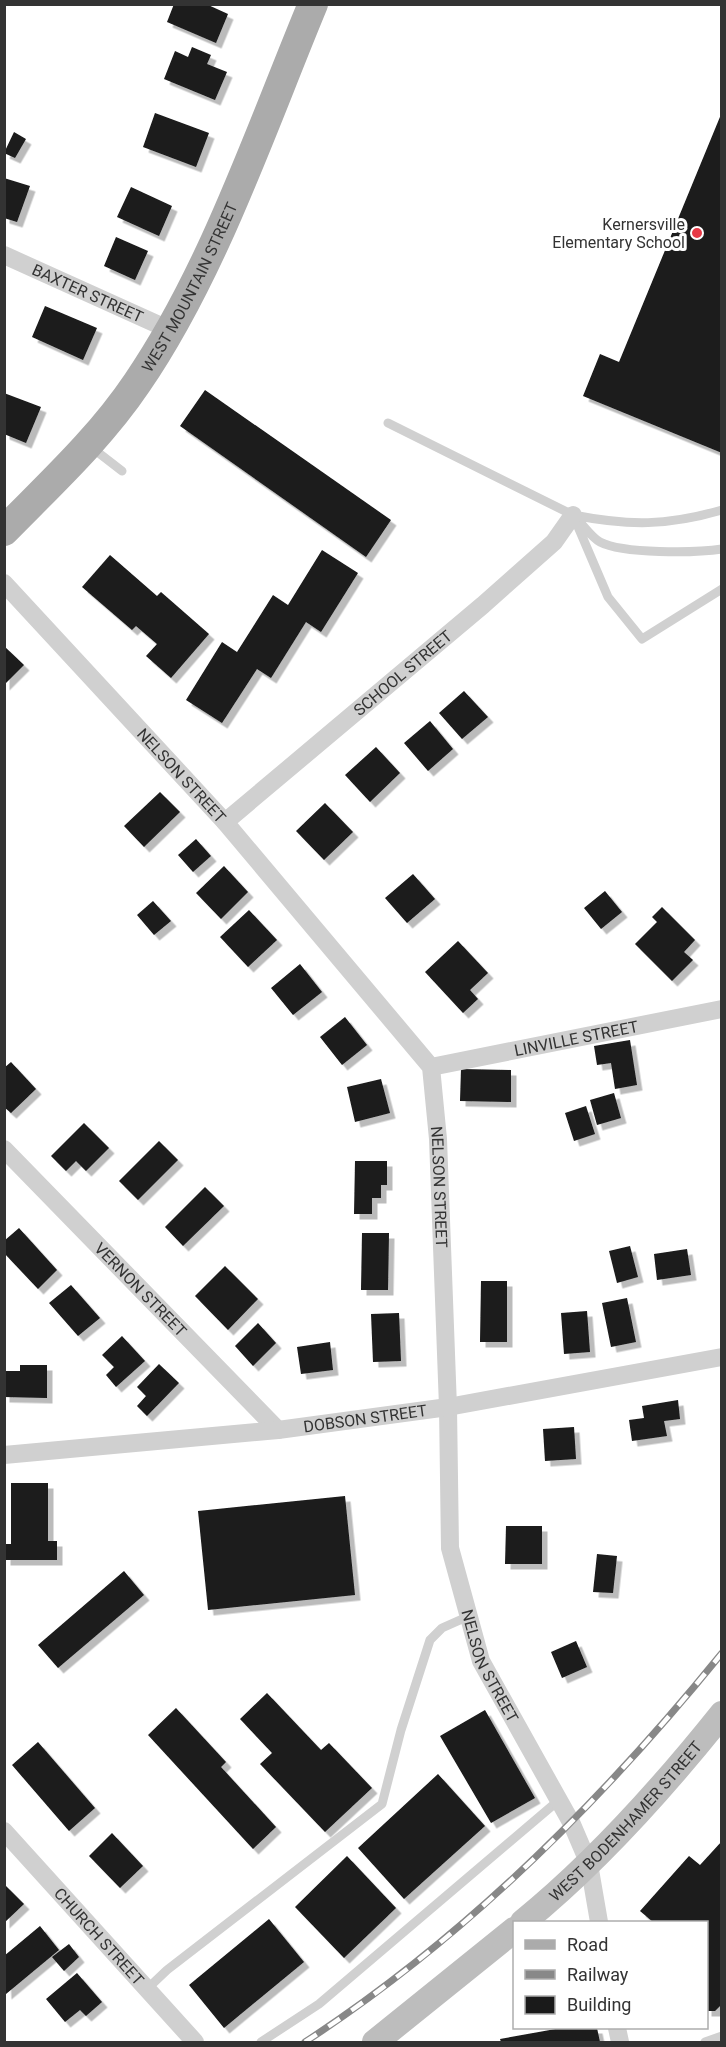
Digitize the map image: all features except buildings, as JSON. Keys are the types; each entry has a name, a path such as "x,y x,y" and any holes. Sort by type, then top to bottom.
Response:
{"main road":[{"name":"WEST MOUNTAIN STREET","path":"4,531 89,446 137,383 170,330 207,260 313,4"},
{"name":"WEST BODENHAMER STREET","path":"525,1921 589,1864 684,1761 722,1714"},
{"path":"375,2043 513,1930"}],"street":[{"name":"BAXTER STREET","path":"4,255 170,330"},
{"name":"SCHOOL STREET","path":"225,822 483,605 554,542 573,515"},
{"name":"NELSON STREET","path":"4,583 225,822 431,1067 438,1138 448,1407 450,1548 481,1661 559,1800 589,1864 599,1921"},
{"name":"LINVILLE STREET","path":"431,1067 722,1009"},
{"name":"VERNON STREET","path":"4,1149 278,1430"},
{"name":"DOBSON STREET","path":"4,1455 278,1430 448,1407 722,1357"},
{"name":"CHURCH STREET","path":"4,1831 195,2043"}],"lane":[{"path":"388,423 573,515 615,523 669,522 722,510"},
{"path":"89,446 122,471"},
{"path":"573,515 599,542 624,548 699,552 722,549"},
{"path":"573,515 608,597 642,639 722,589"},
{"path":"147,1989 167,1970 382,1804 401,1730 430,1640 442,1628 469,1616"},
{"path":"261,2043 319,2004 559,1800"},
{"path":"705,2043 722,2036"}],"railway":[{"path":"305,2042 421,1958 528,1864 629,1762 722,1653"}],"place":[{"name":"Kernersville Elementary School","path":"697,233"}]}
